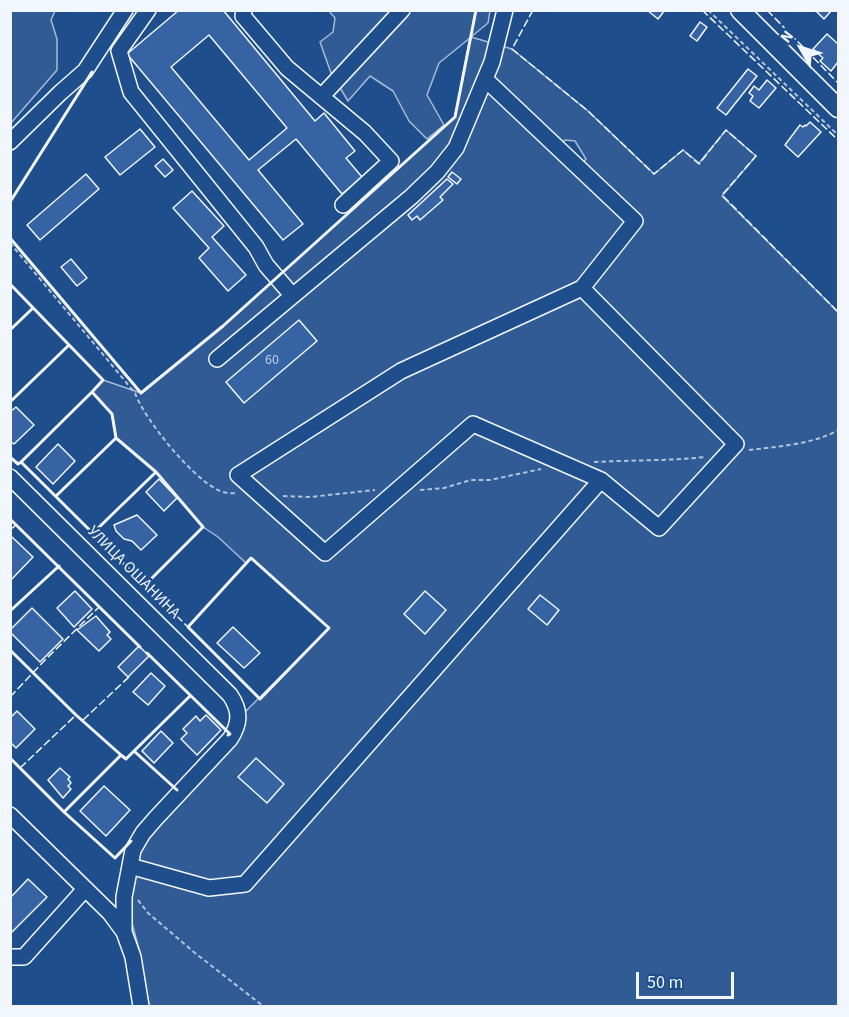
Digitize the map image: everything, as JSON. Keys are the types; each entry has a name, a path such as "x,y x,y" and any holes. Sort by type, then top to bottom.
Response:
{"main road":[{"path":"740,10 838,108"}],"street":[{"path":"10,142 85,71 125,10"},
{"path":"148,10 119,51 131,92 292,295"},
{"path":"244,10 243,15 282,62 365,133 391,161 343,205"},
{"path":"322,96 402,10"},
{"path":"217,359 411,197 437,172 456,148 485,79 492,62 505,10"},
{"path":"485,79 635,221 582,288 401,371 238,475 325,553 473,424 601,480 659,528 736,444 582,288"},
{"name":"УЛИЦА ОШАНИНА","path":"10,477 231,695 238,709 238,725 235,732 143,833 133,850 130,866"},
{"path":"124,932 124,897 130,866 209,888 245,884 601,480"},
{"path":"10,815 116,920 124,932 132,957 141,1006"},
{"path":"10,957 24,957 85,889"}],"path":[{"path":"708,10 838,135"},
{"path":"10,243 135,393 140,407 167,445 216,489 230,494 238,493"},
{"path":"749,450 819,438 838,430"},
{"path":"586,462 646,459 669,461 715,456"},
{"path":"411,490 444,488 471,480 490,480 550,467"},
{"path":"274,495 298,498 381,490"},
{"path":"124,897 136,898 148,913 195,953 263,1006"}],"shaded area":[{"path":"11,10 55,11 51,20 57,39 57,70 11,123"},
{"path":"329,11 490,11 488,23 471,37 512,49 588,111 654,174 683,150 699,163 726,130 756,156 722,196 838,312 838,1006 149,1006 140,953 132,923 130,896 142,844 244,718 245,712 329,628 252,558 246,563 218,537 203,527 156,472 116,438 112,414 92,392 103,380 141,393 223,326 455,117 470,38 439,63 427,95 444,125 427,139 409,121 393,91 370,76 348,101 331,73 320,42 333,32 335,18","holes":["565,140 575,141 586,159 581,165 560,155"]}],"building":[{"path":"179,10 223,10 315,121 324,113 355,151 346,158 362,177 342,194 296,139 258,170 303,224 283,240 127,54","holes":["209,35 287,128 249,160 171,67"]},
{"path":"647,10 665,10 658,19"},
{"path":"815,10 832,10 824,19"},
{"path":"700,22 707,27 697,41 690,36"},
{"path":"827,34 838,44 838,62 831,71 820,61 823,58 813,49"},
{"path":"748,69 757,76 726,115 717,108"},
{"path":"767,80 776,88 759,108 750,101 753,96 749,93 754,86 759,90"},
{"path":"810,122 821,132 798,157 785,145 800,125 803,127"},
{"path":"140,129 155,147 120,175 105,157"},
{"path":"163,159 173,170 165,177 155,166"},
{"path":"452,172 461,179 457,184 448,177"},
{"path":"86,174 99,189 40,240 27,225"},
{"path":"447,179 453,184 440,197 443,200 420,220 417,216 412,220 408,215"},
{"path":"192,191 224,226 212,237 246,275 228,291 199,258 209,248 173,208"},
{"path":"71,259 87,278 77,286 61,267"},
{"path":"299,320 317,341 244,403 226,382"},
{"path":"16,407 34,425 14,444 10,441 10,412"},
{"path":"58,444 75,461 53,484 36,467"},
{"path":"159,479 177,498 164,511 146,492"},
{"path":"137,515 157,535 141,550 132,541 124,539 116,531 114,525"},
{"path":"12,537 33,557 10,581 10,539"},
{"path":"75,591 92,609 74,627 57,608"},
{"path":"425,591 446,610 425,634 404,614"},
{"path":"540,595 559,610 547,625 528,609"},
{"path":"32,608 63,639 40,662 10,632"},
{"path":"96,616 110,632 107,635 111,639 99,651 77,630"},
{"path":"233,627 260,653 244,668 217,643"},
{"path":"139,646 149,656 128,677 118,667"},
{"path":"151,673 165,686 148,705 133,692"},
{"path":"17,711 35,729 16,748 10,742 10,718"},
{"path":"206,715 221,730 197,755 181,739 187,733 183,729 196,716 200,721"},
{"path":"161,731 173,743 154,763 142,751"},
{"path":"256,758 284,784 267,803 238,777"},
{"path":"60,768 70,777 68,779 71,783 68,786 71,789 63,798 48,780"},
{"path":"104,786 130,810 106,836 80,811"},
{"path":"28,879 47,897 10,934 10,898"}],"fence":[{"path":"533,10 512,49 588,111 654,174 683,150 699,164 726,130 756,156 722,195 838,312"},
{"path":"702,10 838,140"},
{"path":"767,10 838,83"},
{"path":"10,530 16,525"},
{"path":"145,585 188,627"},
{"path":"10,697 99,607"},
{"path":"83,720 131,675"},
{"path":"20,768 76,715"}],"wall":[{"path":"10,238 141,393 223,326 455,117 476,10"},
{"path":"10,202 92,72"},
{"path":"10,284 103,380 92,392 112,414 116,438 156,472 203,527 145,585 21,462 18,464 10,457"},
{"path":"10,330 33,308"},
{"path":"10,402 69,345"},
{"path":"21,462 92,392"},
{"path":"56,496 116,438"},
{"path":"93,533 156,472"},
{"path":"10,519 140,647"},
{"path":"251,558 329,628 260,699 188,627 251,558"},
{"path":"10,611 59,566"},
{"path":"10,650 76,715 121,755"},
{"path":"147,653 230,734 228,735"},
{"path":"134,751 190,696"},
{"path":"64,812 121,755 126,759 134,751 177,790"},
{"path":"10,758 64,812 115,858 131,841"}]}
